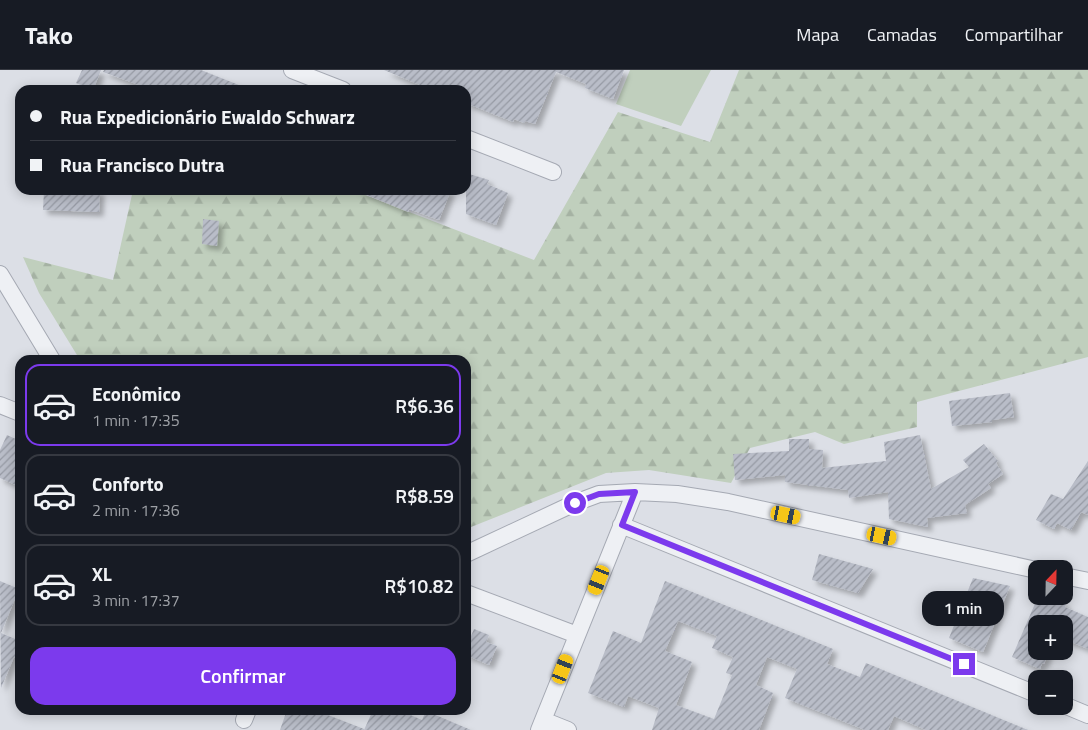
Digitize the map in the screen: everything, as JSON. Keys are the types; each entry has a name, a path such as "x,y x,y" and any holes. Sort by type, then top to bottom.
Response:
{"street":[{"path":"292,70 330,85"},
{"path":"471,140 553,172"},
{"path":"0,274 49,355"},
{"path":"0,405 15,411"},
{"path":"568,730 541,725 635,492"},
{"path":"471,552 575,503 599,494 635,492 677,494 728,502 1028,568"},
{"path":"622,525 1028,691"},
{"path":"1073,578 1088,581"},
{"path":"471,595 577,635"},
{"path":"1073,709 1088,715"}],"green space":[{"path":"630,70 711,70 681,126 616,104"},
{"path":"739,70 1088,70 1088,357 917,402 917,427 844,444 815,432 750,448 731,483 649,470 606,473 471,527 471,355 77,355 39,293 23,257 113,280 132,195 365,195 534,260 618,112 710,142"}],"building":[{"path":"82,70 101,70 95,85 76,83"},
{"path":"104,70 201,70 239,85 139,85 103,72"},
{"path":"384,70 624,70 613,99 585,88 586,84 556,72 535,124 525,121 524,123 514,119 513,122 471,105 471,85 420,85"},
{"path":"471,175 489,180 487,184 508,193 496,225 466,214 466,195 471,195"},
{"path":"44,195 100,195 99,212 43,210"},
{"path":"367,195 449,195 439,220 409,209 408,212"},
{"path":"203,219 219,221 217,246 202,244"},
{"path":"1010,393 1014,417 992,420 992,422 952,426 949,401"},
{"path":"7,435 15,439 15,485 0,478 0,450"},
{"path":"920,435 931,489 969,467 963,460 984,444 998,461 996,463 1003,474 988,484 991,488 965,505 967,513 927,518 928,527 889,519 888,492 849,498 848,490 785,482 785,475 735,480 733,454 789,451 789,439 809,439 809,449 823,450 822,468 886,461 884,442"},
{"path":"1088,461 1088,515 1081,512 1071,530 1057,523 1054,529 1036,520 1051,494 1063,499"},
{"path":"819,554 873,569 858,593 812,580"},
{"path":"973,578 1010,586 983,652 949,638"},
{"path":"0,581 15,587 15,599 1,633 15,639 15,657 1,688"},
{"path":"665,581 833,649 827,664 860,677 866,663 1028,730 926,730 894,716 888,730 865,730 785,698 797,669 767,657 756,685 773,693 759,730 652,730 659,708 628,696 624,707 588,693 613,631 641,643","holes":["678,621 717,636 712,648 733,657 726,673 732,675 714,719 676,705 692,662 665,651"]},
{"path":"1034,605 1066,605 1065,607 1088,617 1088,649 1073,643 1073,615 1030,615"},
{"path":"1028,620 1028,660 1046,660 1044,664 1042,663 1040,669 1012,657"},
{"path":"474,629 489,635 486,642 497,646 489,665 471,657 471,636"},
{"path":"285,715 328,715 364,729 364,730 280,730"},
{"path":"371,715 410,715 422,720 424,715 435,715 471,730 364,730"}],"route":[{"path":"575,503 599,494 635,492 622,525 964,664"}]}
